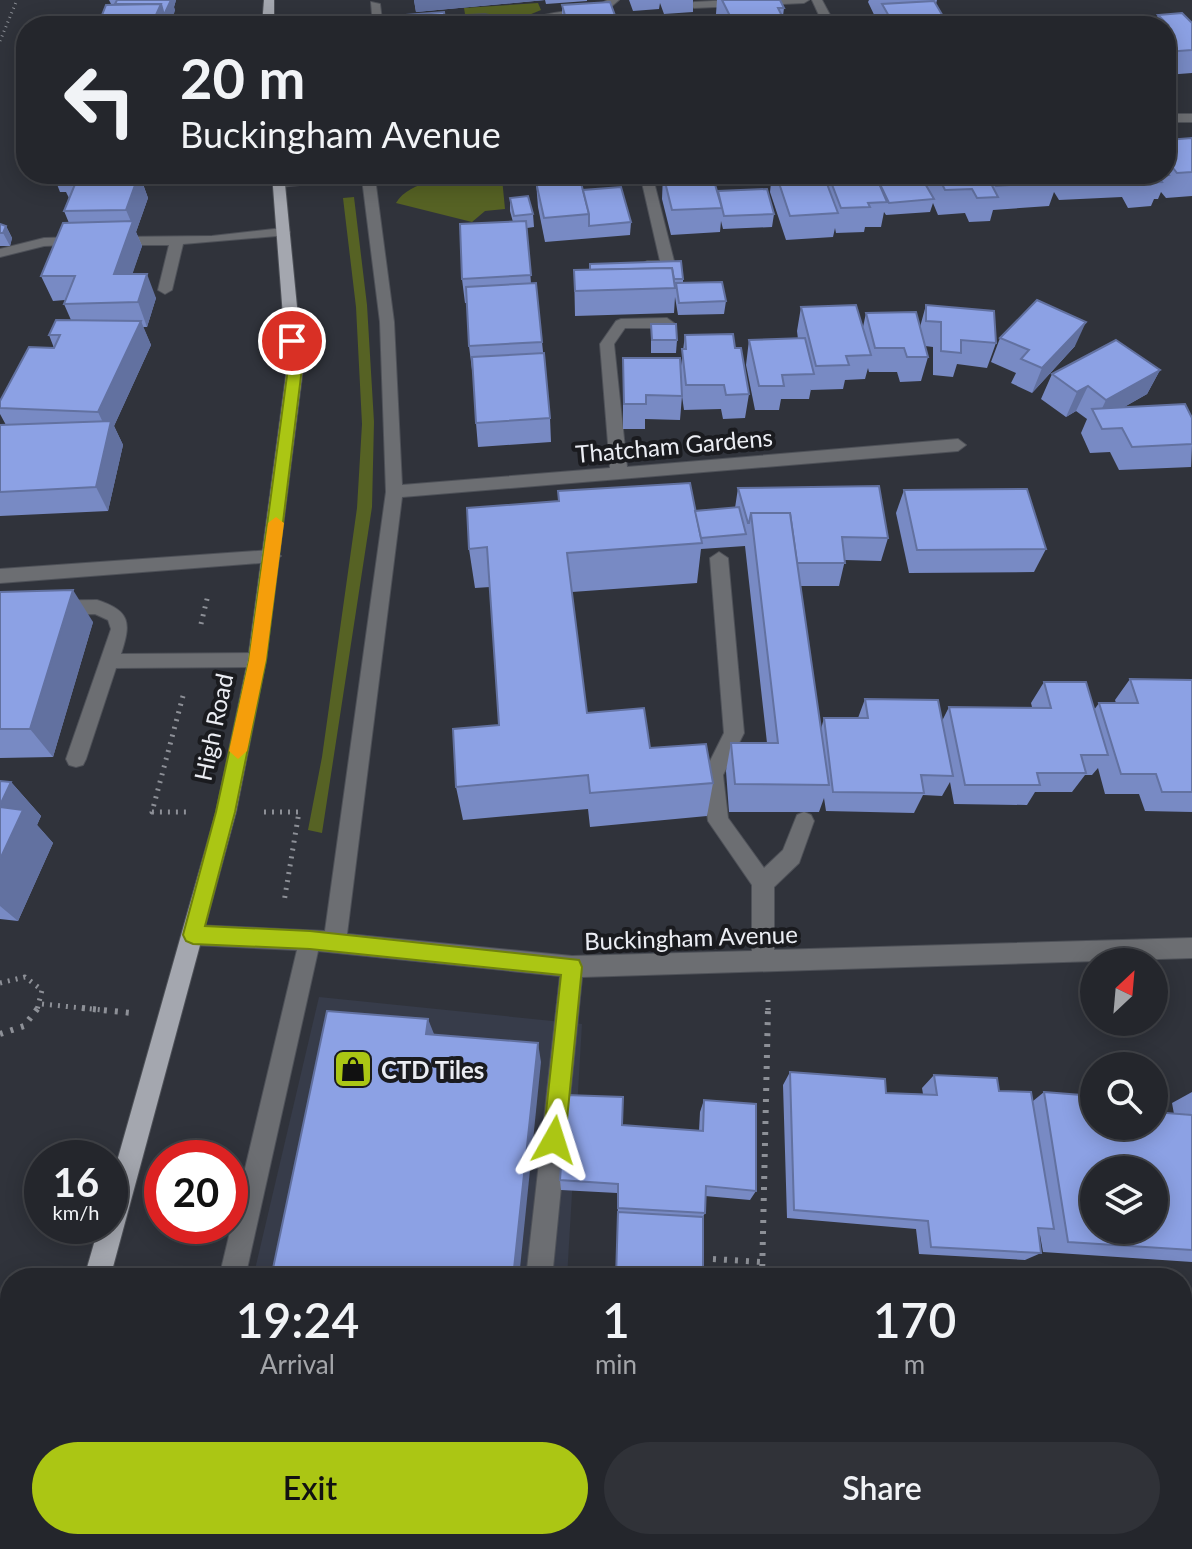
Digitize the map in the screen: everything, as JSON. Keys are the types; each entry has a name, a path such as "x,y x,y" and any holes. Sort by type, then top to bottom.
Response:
{"main road":[{"name":"High Road","path":"100,1268 226,812 257,660 295,368 279,184"}],"street":[{"path":"552,16 601,10 614,0"},
{"path":"694,5 804,0"},
{"path":"375,4 376,16"},
{"path":"335,942 394,492 387,322 369,184"},
{"path":"627,265 668,265 648,184"},
{"path":"0,253 44,242 212,240 283,232"},
{"path":"165,290 177,240"},
{"path":"619,474 607,344 621,324 667,323"},
{"name":"Thatcham Gardens","path":"394,492 958,445"},
{"path":"0,576 272,556"},
{"path":"719,558 734,733 713,775 718,821 763,883 766,961"},
{"path":"0,608 81,606 108,611 115,616 120,629 76,759"},
{"path":"109,661 257,660"},
{"path":"763,883 792,856 804,821"},
{"name":"Buckingham Avenue","path":"193,935 335,942 572,967 1192,948"},
{"path":"234,1268 310,940"},
{"path":"540,1268 572,967"}],"path":[{"path":"0,41 17,0"},
{"path":"274,938 288,888 299,812 282,813"},
{"path":"762,1268 766,961"},
{"path":"0,983 14,978 32,980 42,990 42,1004 32,1021 23,1028 0,1035"},
{"path":"42,1004 170,1017"},
{"path":"713,1259 762,1262"}],"shaded area":[{"path":"319,997 582,1024 568,1268 255,1268"}],"green space":[{"path":"538,3 541,10 526,16 492,16 465,14 464,8"},
{"path":"424,184 503,184 505,209 485,211 472,222 396,203"},
{"path":"354,197 367,305 374,422 372,507 322,833 308,830 322,757 357,508 362,424 356,307 343,198"}],"building":[{"path":"117,0 171,0 164,15 161,4 115,4"},
{"path":"722,0 780,0 784,8 778,8 782,16 730,16"},
{"path":"934,1 943,16 889,16 882,4"},
{"path":"610,2 615,16 565,16 562,5"},
{"path":"161,4 156,16 91,16 102,15 106,5"},
{"path":"444,12 445,16 393,16"},
{"path":"1182,13 1192,23 1192,50 1176,51 1176,16 1158,15"},
{"path":"1192,138 1192,172 1176,172 1176,139"},
{"path":"75,184 135,184 126,210 64,211"},
{"path":"536,184 581,184 589,214 544,218"},
{"path":"666,184 715,184 722,208 672,210"},
{"path":"779,184 827,184 838,213 790,216"},
{"path":"832,184 879,184 887,202 868,203 870,207 841,208"},
{"path":"880,184 925,184 934,199 889,203"},
{"path":"942,184 991,184 998,197 977,198 972,189 945,190"},
{"path":"621,187 631,222 589,226 583,190"},
{"path":"767,189 774,214 724,216 718,191"},
{"path":"528,196 533,214 514,216 510,198"},
{"path":"133,221 114,274 147,274 138,302 64,304 75,276 41,276 63,223"},
{"path":"526,221 531,275 462,279 460,224"},
{"path":"681,261 683,279 674,279 672,268 590,270 590,264"},
{"path":"672,268 675,288 575,291 574,270"},
{"path":"722,282 726,301 679,303 676,283"},
{"path":"536,283 542,342 469,346 466,287"},
{"path":"1037,300 1086,322 1042,368 1021,359 1029,350 1000,338"},
{"path":"856,305 871,355 846,356 849,365 816,366 801,307"},
{"path":"926,305 994,311 996,343 961,340 961,353 941,351 941,322 926,321"},
{"path":"916,312 928,357 907,357 904,348 875,348 866,313"},
{"path":"56,320 141,321 98,412 0,408 0,401 29,347 54,348 60,335 49,335"},
{"path":"651,324 676,324 677,340 652,340"},
{"path":"733,334 735,348 741,348 749,394 726,395 724,385 686,385 682,349 686,349 685,335"},
{"path":"805,338 814,374 782,375 784,386 759,386 749,340"},
{"path":"1116,340 1160,370 1106,400 1088,386 1077,392 1052,374"},
{"path":"544,353 550,418 476,423 472,357"},
{"path":"623,358 680,358 682,396 646,395 646,404 624,404"},
{"path":"1185,404 1192,418 1192,444 1132,447 1122,428 1102,429 1092,409"},
{"path":"111,421 96,487 0,492 0,425"},
{"path":"690,483 702,543 567,553 587,713 644,708 650,748 706,744 713,783 590,793 588,775 456,787 453,729 499,725 487,547 469,549 467,508 559,501 558,491"},
{"path":"879,486 888,538 842,537 845,563 797,563 790,513 751,513 748,523 738,488"},
{"path":"1027,489 1046,549 917,550 904,490"},
{"path":"739,507 746,534 701,538 695,511"},
{"path":"751,513 790,513 829,785 735,784 731,743 778,743"},
{"path":"73,590 30,729 0,729 0,592"},
{"path":"1130,679 1192,680 1192,792 1162,792 1156,774 1121,774 1099,703 1138,703"},
{"path":"1044,682 1086,682 1108,755 1081,755 1086,773 1037,773 1040,785 965,785 949,707 1051,708"},
{"path":"865,699 938,700 953,776 921,775 924,793 833,792 824,718 868,718"},
{"path":"0,781 11,782 0,805"},
{"path":"0,807 23,810 0,859"},
{"path":"327,1011 428,1019 426,1034 538,1043 514,1268 273,1268"},
{"path":"790,1072 885,1079 886,1093 937,1095 934,1075 997,1078 999,1091 1031,1092 1054,1229 1038,1228 1041,1253 931,1247 928,1221 794,1210"},
{"path":"1044,1092 1080,1095 1080,1140 1168,1140 1168,1113 1192,1115 1192,1250 1099,1244 1168,1244 1168,1156 1080,1156 1080,1243 1068,1242"},
{"path":"566,1095 623,1097 622,1125 703,1131 704,1100 756,1104 756,1191 706,1186 705,1213 618,1208 618,1184 560,1180"},
{"path":"618,1212 703,1217 703,1268 616,1268"}],"slow traffic":[{"path":"238,751 257,660 276,523"}],"place":[{"name":"CTD Tiles","path":"353,1069"}],"route":[{"path":"292,341 295,368 257,660 226,812 193,935 310,940 572,967 554,1140"}]}
